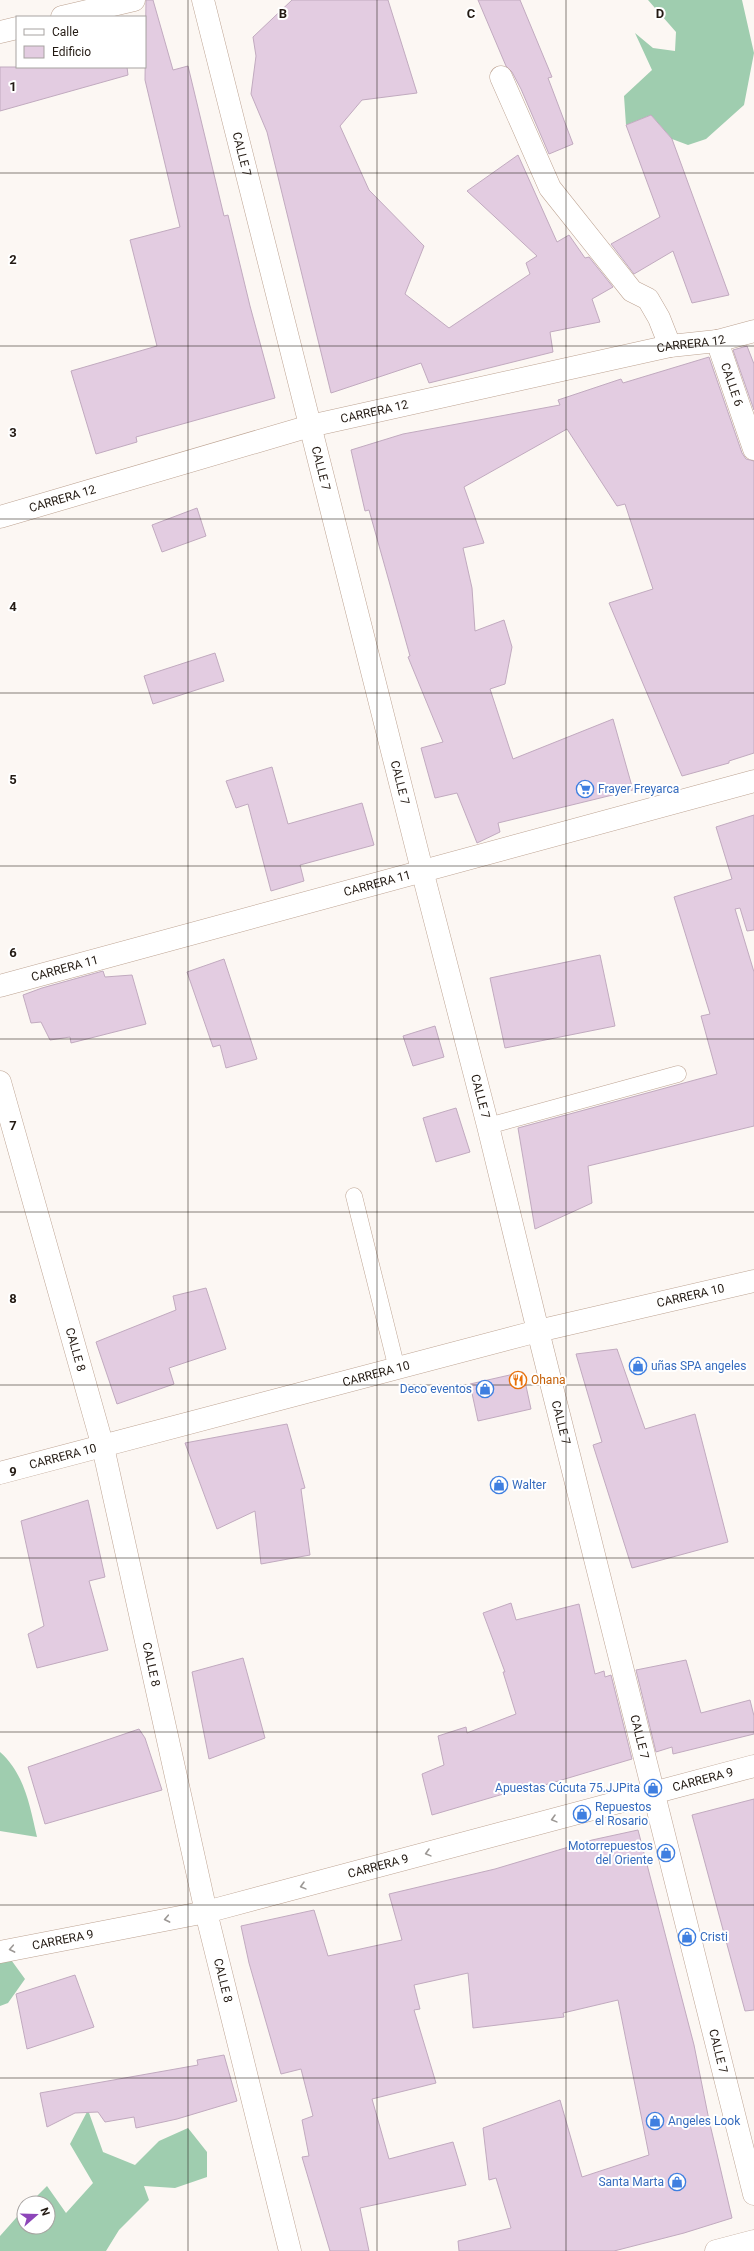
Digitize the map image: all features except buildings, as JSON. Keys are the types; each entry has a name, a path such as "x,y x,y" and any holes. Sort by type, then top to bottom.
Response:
{"street":[{"path":"66,16 134,0"},
{"name":"CALLE 7","path":"202,0 488,1126 538,1332 754,2194"},
{"path":"0,32 16,28"},
{"path":"501,77 550,188 632,291 648,299 659,318 670,346"},
{"name":"CARRERA 12","path":"0,517 310,426 670,346 717,342 754,331"},
{"name":"CALLE 6","path":"717,342 754,449"},
{"name":"CARRERA 11","path":"0,986 422,870 754,781"},
{"name":"CALLE 8","path":"0,1082 103,1447 206,1912 290,2251"},
{"name":"CARRERA 10","path":"0,1473 538,1332 754,1281"},
{"name":"CARRERA 9","path":"0,1952 206,1912 754,1766"},
{"path":"716,2251 754,2241"}],"lane":[{"path":"488,1126 678,1074"},
{"path":"354,1196 397,1369"}],"green space":[{"path":"648,0 742,0 754,53 744,105 706,139 688,145 672,139 651,115 626,125 624,96 652,70 635,33 653,48 675,51 676,32"},
{"path":"0,1752 15,1770 21,1781 29,1803 37,1837 0,1831"},
{"path":"9,1957 25,1979 8,2003 0,2006 0,1958"},
{"path":"88,2110 103,2152 135,2165 159,2141 188,2128 207,2152 207,2177 175,2188 144,2186 149,2200 119,2230 106,2251 0,2251 0,2236 16,2218 16,2235 56,2235 56,2199 66,2213 93,2183 70,2144"},
{"path":"47,2186 53,2195 38,2195"}],"place":[{"name":"Frayer Freyarca","path":"585,789"},
{"name":"uñas SPA angeles","path":"638,1366"},
{"name":"Ohana","path":"518,1380"},
{"name":"Deco eventos","path":"485,1389"},
{"name":"Walter","path":"499,1485"},
{"name":"Apuestas Cúcuta 75.JJPita","path":"653,1788"},
{"name":"Repuestos el Rosario","path":"582,1814"},
{"name":"Motorrepuestos del Oriente","path":"666,1853"},
{"name":"Cristi","path":"687,1937"},
{"name":"Angeles Look","path":"655,2121"},
{"name":"Santa Marta","path":"677,2182"}]}
